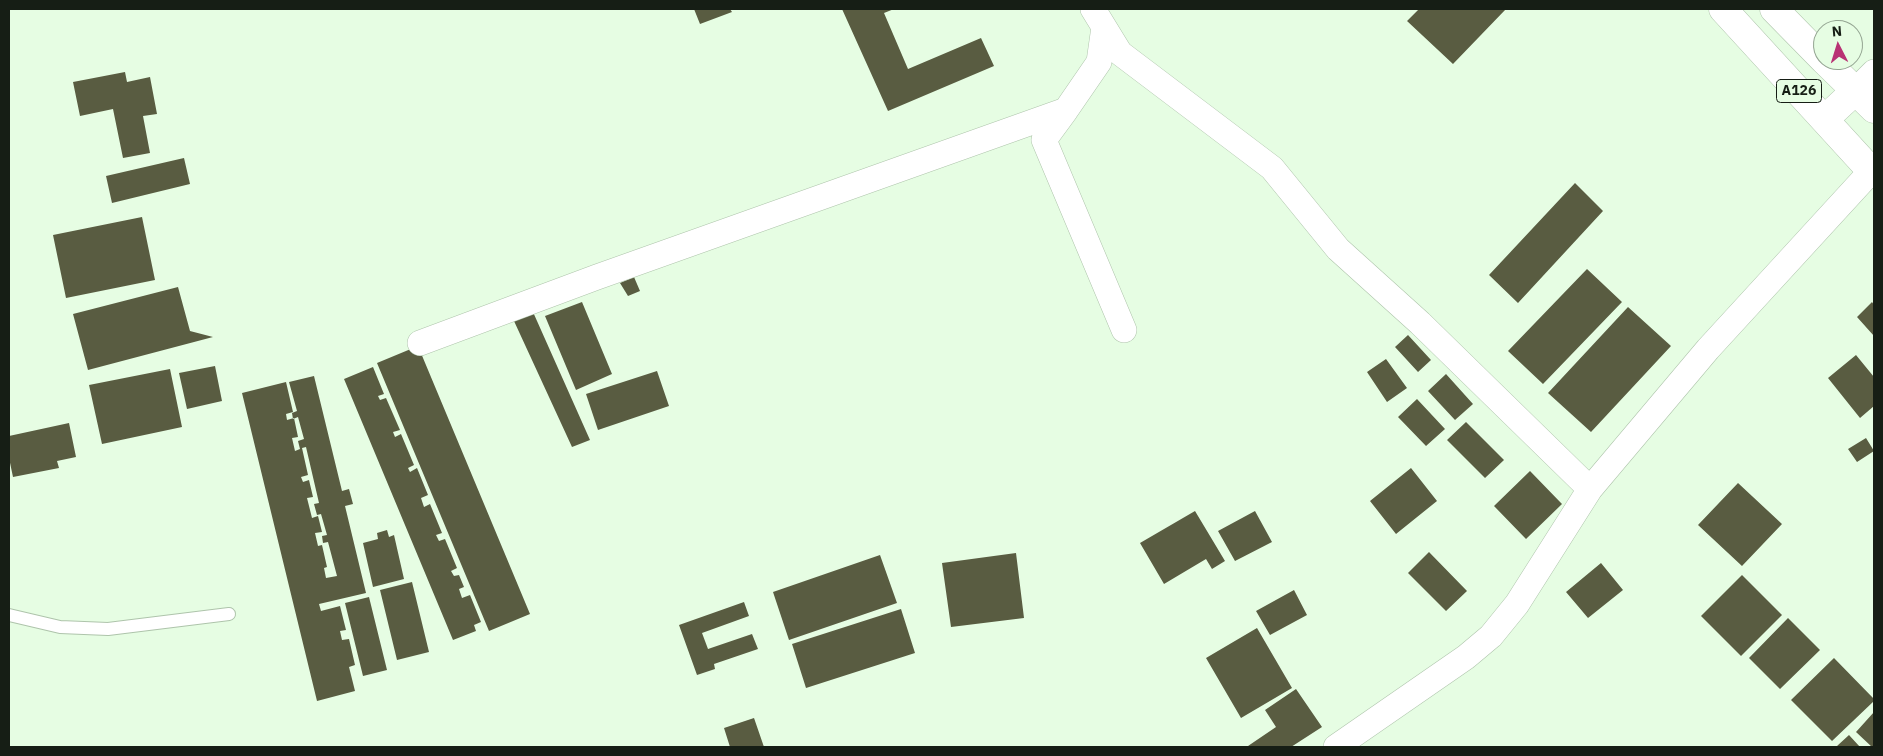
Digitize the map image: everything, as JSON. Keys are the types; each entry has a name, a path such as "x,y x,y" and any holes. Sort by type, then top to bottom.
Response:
{"main road":[{"name":"A126","path":"1723,9 1873,171"},
{"name":"A126","path":"1774,9 1813,48"},
{"name":"A126","path":"1835,70 1865,100"},
{"path":"1825,119 1865,100"}],"street":[{"path":"1098,18 1099,62 1044,140 1124,330"},
{"path":"1098,18 1120,53 1272,168 1338,249 1420,323 1590,489"},
{"path":"1865,100 1874,72"},
{"path":"420,342 1066,110"},
{"path":"1336,747 1466,657 1492,636 1517,604 1590,489 1708,349 1873,171"}],"lane":[{"path":"9,615 60,627 108,629 229,614"}],"building":[{"path":"694,9 730,9 732,12 700,24"},
{"path":"842,9 894,9 884,13 908,69 981,38 994,66 888,111"},
{"path":"1419,9 1506,9 1453,64 1407,21"},
{"path":"125,72 127,82 150,77 157,114 143,116 150,153 123,158 113,109 80,116 73,82"},
{"path":"184,158 190,184 112,203 106,176"},
{"path":"1575,183 1603,211 1518,303 1489,275"},
{"path":"142,217 155,280 66,298 53,235"},
{"path":"1587,269 1622,302 1543,384 1508,351"},
{"path":"634,277 640,291 628,296 620,283"},
{"path":"178,287 190,331 213,337 88,370 73,314"},
{"path":"582,302 612,374 576,390 545,316"},
{"path":"1872,302 1874,305 1874,336 1857,317"},
{"path":"1628,307 1671,346 1591,432 1548,393"},
{"path":"533,312 590,440 572,447 514,321"},
{"path":"1408,335 1431,360 1418,372 1395,347"},
{"path":"418,346 530,614 489,631 377,363"},
{"path":"1856,355 1874,377 1874,406 1860,418 1828,378"},
{"path":"1386,359 1407,388 1387,402 1367,372"},
{"path":"215,366 222,401 187,409 179,373"},
{"path":"373,367 384,394 378,396 380,400 386,398 400,430 393,432 395,437 401,434 414,465 408,468 410,472 417,468 428,495 421,498 424,507 430,504 442,533 436,535 439,541 445,539 457,568 451,571 454,576 459,575 464,587 459,589 462,598 470,595 481,622 474,625 476,631 453,640 344,379"},
{"path":"170,369 182,427 102,444 89,385"},
{"path":"657,371 669,406 598,430 586,394"},
{"path":"1446,374 1473,404 1455,420 1428,391"},
{"path":"314,376 342,491 349,489 353,504 345,506 366,593 319,604 321,611 340,606 346,630 340,631 342,640 349,639 355,665 349,667 355,691 317,701 242,393 286,382 293,412 286,414 287,420 293,418 292,413 297,411 289,382","holes":["298,417 304,439 298,441 300,449 295,451 292,438 298,437 294,419","306,447 319,503 314,504 317,515 321,514 327,535 322,536 323,543 328,542 337,576 326,578 324,568 327,567 322,545 318,546 315,533 322,532 318,516 312,518 307,498 313,497 309,480 303,482 301,477 308,475 302,448"]},
{"path":"1417,399 1445,429 1426,446 1398,417"},
{"path":"1466,422 1504,460 1485,478 1447,440"},
{"path":"69,423 76,457 57,461 59,468 13,477 9,458 9,436"},
{"path":"1866,438 1874,451 1857,462 1848,449"},
{"path":"1411,468 1437,501 1396,534 1370,501"},
{"path":"1530,471 1562,504 1526,539 1494,506"},
{"path":"1738,483 1782,524 1742,566 1698,525"},
{"path":"1195,511 1225,561 1212,569 1206,559 1164,584 1140,543"},
{"path":"1255,511 1272,542 1235,561 1218,531"},
{"path":"387,530 389,537 394,535 404,579 373,587 363,543 378,539 377,533"},
{"path":"1429,552 1467,591 1446,611 1408,573"},
{"path":"1016,553 1024,618 951,627 942,563"},
{"path":"880,555 897,603 789,640 773,592"},
{"path":"1601,563 1623,590 1588,618 1566,592"},
{"path":"1742,575 1782,615 1741,656 1701,616"},
{"path":"412,582 429,652 397,660 380,590"},
{"path":"1294,590 1307,615 1270,635 1256,611"},
{"path":"369,597 387,670 363,676 345,603"},
{"path":"744,602 749,616 702,633 708,649 752,634 758,649 714,664 715,669 697,675 679,625"},
{"path":"901,609 915,653 806,688 792,644"},
{"path":"1788,618 1820,650 1780,689 1749,658"},
{"path":"1257,628 1292,688 1241,718 1206,658"},
{"path":"1834,658 1874,701 1832,741 1791,700"},
{"path":"1296,689 1322,727 1291,747 1249,747 1276,727 1265,710"},
{"path":"1874,712 1874,747 1872,747 1856,732"},
{"path":"754,718 764,747 730,747 724,728"},
{"path":"1849,735 1860,747 1837,746"}]}
